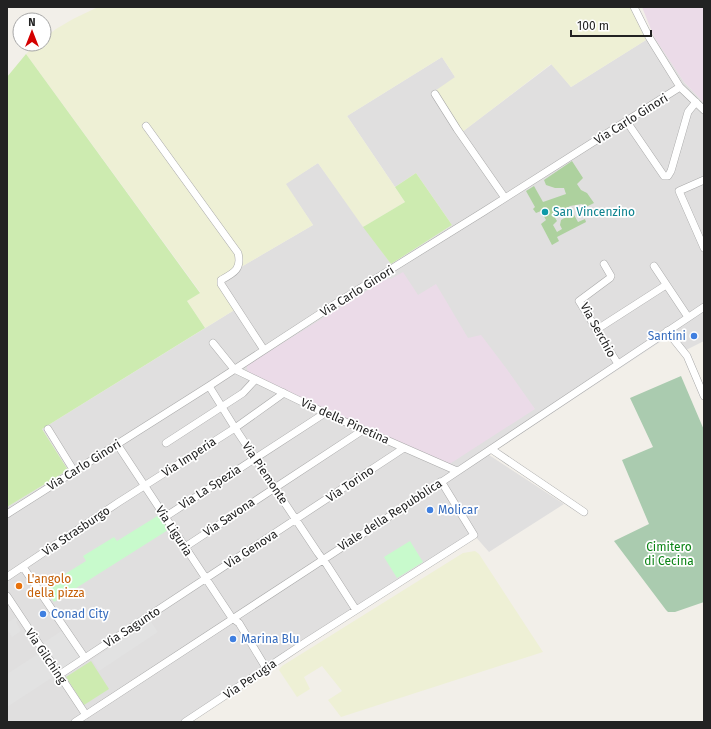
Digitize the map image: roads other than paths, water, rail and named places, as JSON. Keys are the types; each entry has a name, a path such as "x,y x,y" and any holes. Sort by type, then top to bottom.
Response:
{"street":[{"path":"634,7 649,37 680,88"},
{"name":"Via Carlo Ginori","path":"7,514 338,302 680,88 704,110"},
{"path":"435,94 505,198"},
{"path":"627,122 664,176 668,176 671,171 688,112 696,102"},
{"path":"146,126 238,253 240,262 234,272 221,280 221,284 264,350"},
{"path":"704,180 679,191 704,248"},
{"name":"Via Serchio","path":"604,264 610,272 610,278 580,301 596,330 618,364"},
{"path":"654,266 688,318"},
{"path":"596,330 666,285"},
{"name":"Viale della Repubblica","path":"75,722 704,307"},
{"path":"667,331 687,356 704,396"},
{"path":"214,343 234,369"},
{"name":"Via della Pinetina","path":"234,369 325,413 457,471"},
{"path":"166,443 222,408 242,393 255,380"},
{"name":"Via Piemonte","path":"209,386 235,428 356,610"},
{"name":"Via Imperia","path":"144,486 235,428 284,393"},
{"name":"Via La Spezia","path":"165,517 325,413"},
{"path":"48,429 74,471"},
{"name":"Via Savona","path":"185,547 274,487 363,430"},
{"name":"Via Liguria","path":"117,444 232,618 239,623 266,668"},
{"name":"Via Torino","path":"296,520 404,448"},
{"path":"491,448 584,512"},
{"name":"Via Perugia","path":"185,722 266,668 474,535 444,486 440,482"},
{"name":"Via Strasburgo","path":"7,577 144,486"},
{"name":"Via Genova","path":"206,579 296,520"},
{"path":"23,567 85,658"},
{"name":"Via Sagunto","path":"59,675 206,579"},
{"name":"Via Gilching","path":"7,596 86,715"}],"place":[{"name":"San Vincenzino","path":"545,212"},
{"name":"Santini","path":"694,336"},
{"name":"Molicar","path":"430,510"},
{"name":"L'angolo della pizza","path":"19,586"},
{"name":"Conad City","path":"43,614"},
{"name":"Marina Blu","path":"233,639"}],"park label":[{"name":"Cimitero di Cecina","path":"669,554"}]}
